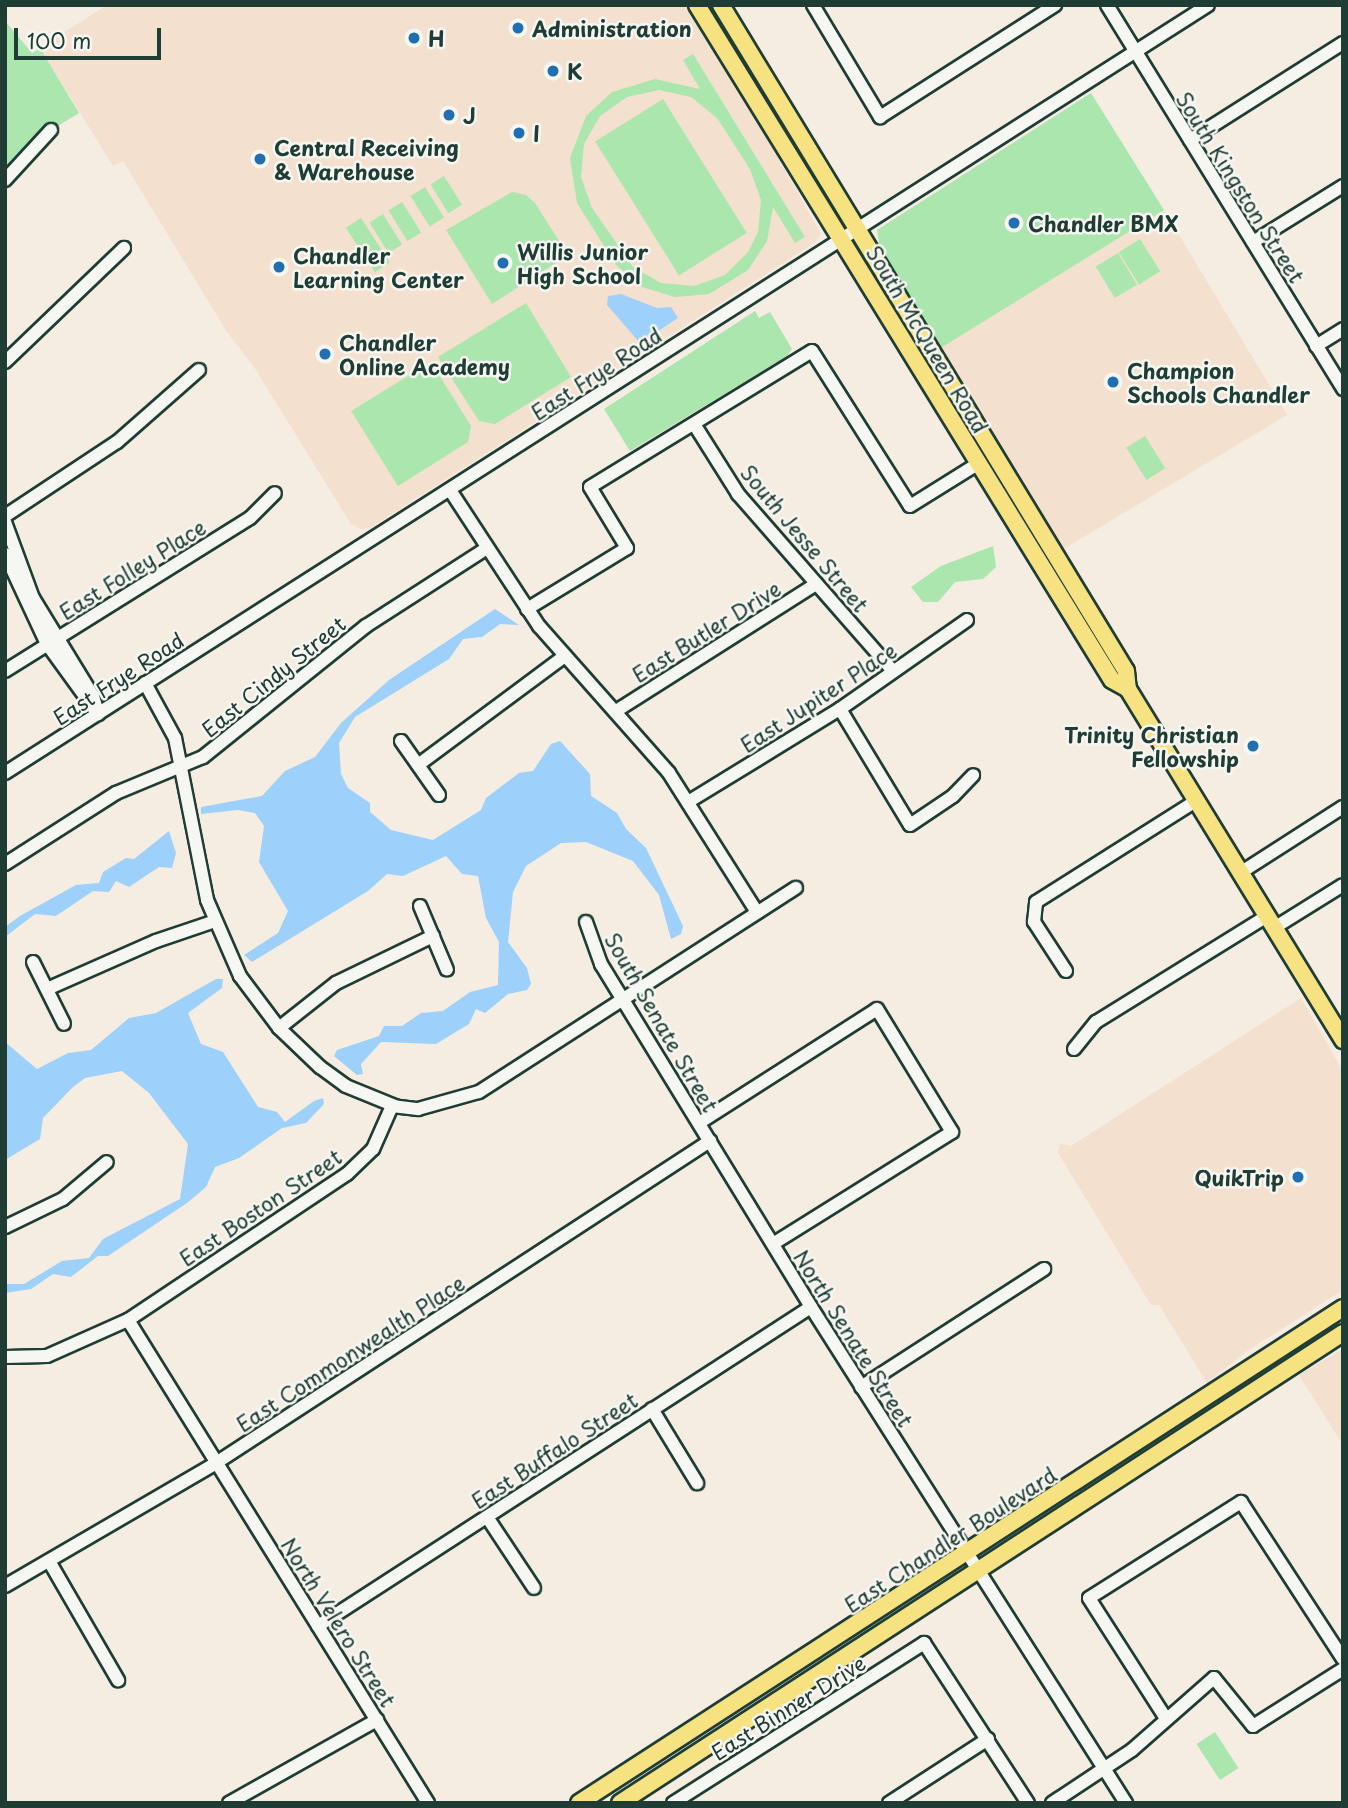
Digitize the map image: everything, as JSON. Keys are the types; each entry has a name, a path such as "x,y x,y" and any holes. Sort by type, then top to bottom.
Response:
{"main road":[{"name":"South McQueen Road","path":"697,5 841,238 986,460"},
{"name":"South McQueen Road","path":"721,5 855,228 1112,680 1128,688 1343,1040"},
{"name":"East Chandler Boulevard","path":"579,1803 1343,1308"},
{"name":"East Chandler Boulevard","path":"620,1803 979,1573 1343,1333"},
{"path":"1197,1402 1208,1420"}],"street":[{"path":"815,6 880,117 1055,5"},
{"name":"South Kingston Street","path":"1107,5 1343,389"},
{"name":"East Frye Road","path":"5,773 1208,5"},
{"path":"1190,140 1343,43"},
{"path":"5,180 51,130"},
{"path":"1253,242 1343,186"},
{"path":"5,362 124,248"},
{"path":"1317,346 1343,329"},
{"path":"527,609 628,548 590,487 812,351 910,506 986,460"},
{"path":"5,516 117,442 200,370"},
{"name":"South Jesse Street","path":"694,424 738,494 893,671"},
{"path":"450,490 527,609 565,656 616,711 688,802 757,912"},
{"name":"East Folley Place","path":"5,671 250,518 275,493"},
{"path":"5,522 52,642"},
{"name":"East Cindy Street","path":"5,864 116,793 182,766 222,743 366,626 487,548"},
{"path":"5,554 84,702 97,714"},
{"name":"East Butler Drive","path":"616,711 816,584"},
{"name":"East Jupiter Place","path":"688,802 840,709 967,620"},
{"path":"418,765 565,656"},
{"path":"145,683 175,738 199,864 215,921 240,976 279,1028 346,1086 395,1106 418,1108 479,1092 796,888"},
{"path":"840,709 910,825 953,796 973,775"},
{"path":"401,741 439,795"},
{"path":"1066,971 1034,922 1032,912 1041,899 1196,802"},
{"path":"1240,873 1343,807"},
{"path":"1074,1049 1096,1022 1270,922 1343,885"},
{"path":"420,906 447,970"},
{"path":"47,989 156,941 215,921"},
{"name":"South Senate Street","path":"586,922 591,944 710,1141"},
{"path":"279,1028 336,982 433,936"},
{"path":"33,962 64,1024"},
{"path":"699,1123 877,1009 952,1132 773,1244"},
{"name":"East Boston Street","path":"5,1357 47,1356 128,1320 347,1174 373,1149 395,1106"},
{"name":"North Senate Street","path":"710,1141 861,1387 1126,1803"},
{"name":"East Commonwealth Place","path":"5,1586 216,1463 710,1141"},
{"path":"5,1227 63,1199 107,1162"},
{"path":"861,1387 1044,1269"},
{"name":"East Buffalo Street","path":"318,1626 811,1307"},
{"name":"North Velero Street","path":"128,1320 428,1803"},
{"path":"652,1409 697,1483"},
{"path":"1165,1717 1090,1598 1241,1502 1343,1658"},
{"path":"487,1517 534,1588"},
{"path":"49,1561 118,1680"},
{"name":"East Binner Drive","path":"673,1803 924,1643 988,1739"},
{"path":"1052,1803 1105,1769 1214,1678 1253,1726 1343,1669"},
{"path":"229,1803 377,1720"},
{"path":"889,1803 988,1739 1028,1803"}],"shaded area":[{"name":"Willis Junior High School","path":"107,5 691,5 821,234 816,242 370,528 360,529 351,524 254,367 227,332 123,161 113,166 40,48"},
{"name":"Champion Schools Chandler","path":"1164,210 1287,415 1061,551 938,346"},
{"path":"1301,998 1343,1071 1343,1290 1247,1351 1207,1383 1159,1305 1151,1305 1058,1153 1060,1144 1071,1146"},
{"path":"1343,1349 1343,1445 1299,1375"}],"green space":[{"path":"5,21 32,53 40,48 79,113 51,130 5,180"},
{"path":"693,54 805,237 795,243 773,207 767,241 748,270 709,294 675,297 642,287 616,265 577,203 570,158 586,116 612,92 655,79 700,89 683,60","holes":["659,90 691,97 717,118 750,169 761,200 758,232 748,252 725,275 694,286 661,283 633,267 592,208 581,177 584,144 600,116 627,97"]},
{"name":"Chandler BMX","path":"1091,93 1164,210 939,349 880,248 877,230"},
{"path":"663,99 747,233 679,275 595,141"},
{"path":"444,176 462,205 448,213 430,184"},
{"path":"425,187 444,218 430,227 411,196"},
{"path":"512,192 526,195 535,203 568,255 492,304 446,230"},
{"path":"402,202 421,233 408,241 388,210"},
{"path":"383,214 402,245 389,253 369,222"},
{"path":"361,218 390,262 375,272 346,228"},
{"path":"1140,239 1160,271 1139,284 1119,252"},
{"path":"1118,253 1137,285 1115,298 1096,266"},
{"path":"526,303 571,377 495,424 479,421 438,357"},
{"path":"755,311 759,318 770,312 792,349 787,356 630,451 604,409"},
{"path":"431,362 471,426 468,442 398,486 351,411"},
{"path":"1145,436 1165,468 1146,480 1126,448"},
{"path":"993,546 996,567 983,579 955,582 938,602 923,602 911,587 941,566"},
{"path":"1215,1732 1238,1768 1220,1780 1197,1744"}],"water":[{"path":"621,294 657,308 671,307 678,318 640,343 607,305 608,296"},
{"path":"495,609 519,625 500,624 482,637 463,639 449,659 355,717 339,743 341,774 348,788 370,803 370,812 391,830 433,840 481,810 486,798 519,773 533,771 551,744 560,741 590,774 591,796 617,813 626,829 646,848 683,926 681,934 671,939 659,895 633,861 586,842 561,843 526,866 513,892 508,942 527,968 531,984 527,990 508,994 485,1013 476,1009 469,1024 436,1044 381,1042 361,1064 363,1074 357,1075 334,1056 337,1050 379,1036 384,1026 402,1026 421,1013 443,1011 470,992 498,985 499,942 486,918 478,876 462,874 446,856 403,876 387,874 368,891 252,962 244,955 278,933 288,911 259,862 264,826 255,813 238,810 201,814 201,807 262,796 285,771 315,757 341,723 389,680"},
{"path":"169,831 176,853 172,868 159,867 129,887 116,881 109,892 93,891 56,916 35,914 5,937 5,927 20,916 76,885 99,883 103,872 126,858 134,859"},
{"path":"216,979 223,979 222,988 188,1013 201,1044 223,1052 258,1107 277,1112 285,1122 314,1101 323,1098 324,1104 306,1123 282,1128 239,1158 215,1167 206,1187 187,1203 108,1256 98,1256 71,1277 53,1274 31,1289 5,1293 5,1284 24,1284 62,1261 89,1258 103,1239 180,1199 188,1144 149,1093 122,1071 85,1078 73,1087 43,1118 40,1139 5,1160 5,1042 37,1069 68,1053 91,1050 129,1018 156,1013"}],"place":[{"name":"Administration","path":"518,28"},
{"name":"H","path":"414,38"},
{"name":"K","path":"553,71"},
{"name":"J","path":"449,115"},
{"name":"I","path":"519,133"},
{"name":"Central Receiving & Warehouse","path":"260,159"},
{"name":"Chandler BMX","path":"1014,223"},
{"name":"Willis Junior High School","path":"503,263"},
{"name":"Chandler Learning Center","path":"279,267"},
{"name":"Chandler Online Academy","path":"325,354"},
{"name":"Champion Schools Chandler","path":"1113,382"},
{"name":"Trinity Christian Fellowship","path":"1253,746"},
{"name":"QuikTrip","path":"1298,1177"}]}
